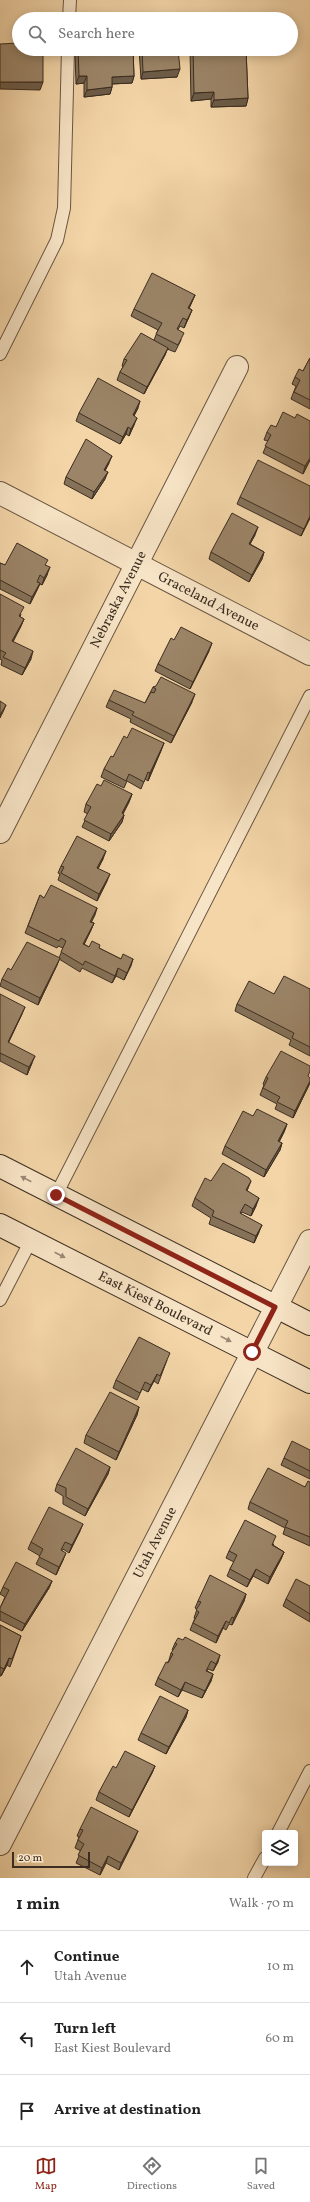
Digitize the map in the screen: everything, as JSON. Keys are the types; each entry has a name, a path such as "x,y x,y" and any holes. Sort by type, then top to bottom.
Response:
{"street":[{"name":"Nebraska Avenue","path":"0,832 237,367"},
{"name":"Graceland Avenue","path":"0,493 136,565 310,654"},
{"path":"0,1166 310,1324"},
{"name":"East Kiest Boulevard","path":"0,1225 310,1382"},
{"name":"Utah Avenue","path":"0,1844 310,1241"}],"lane":[{"path":"69,12 70,0"},
{"path":"0,354 57,240 64,208 68,56"},
{"path":"56,1195 310,696"},
{"path":"0,1300 30,1240"},
{"path":"280,1830 310,1771"},
{"path":"254,1878 262,1863"}],"building":[{"path":"12,43 12,56 43,56 43,82 0,82 0,44"},
{"path":"78,56 133,56 134,76 112,77 112,87 87,90 87,76 79,76"},
{"path":"142,56 179,56 180,69 143,72"},
{"path":"193,56 246,56 248,98 214,100 214,92 194,93"},
{"path":"152,273 195,295 188,308 192,310 187,320 183,318 177,329 184,333 178,345 156,334 162,323 134,309"},
{"path":"141,333 168,348 147,387 120,372 127,360 124,359"},
{"path":"310,358 310,400 294,392 300,380 295,377 299,369 303,371"},
{"path":"98,378 140,401 133,415 137,418 131,429 128,427 123,437 79,413"},
{"path":"283,412 295,418 297,414 310,421 310,458 305,466 265,446 271,435 267,432 271,425 276,427"},
{"path":"86,439 112,456 104,470 108,472 94,492 66,477"},
{"path":"258,460 310,486 310,516 304,529 240,497"},
{"path":"232,513 258,527 249,544 264,552 252,575 211,552"},
{"path":"17,543 48,560 45,565 50,567 44,578 40,575 37,582 40,583 32,597 0,580 0,563 5,565"},
{"path":"0,594 24,607 19,616 24,619 12,641 33,651 25,668 3,657 6,653 0,650"},
{"path":"181,627 212,643 193,682 158,664 171,638 174,640"},
{"path":"161,677 195,694 174,736 132,715 134,712 109,700 114,690 145,703 151,692 154,693 156,689 153,687 156,686"},
{"path":"0,701 6,705 0,715"},
{"path":"132,728 164,743 150,773 148,772 144,782 129,774 126,781 104,769 111,756 113,757 124,736 127,738"},
{"path":"104,780 132,794 122,813 124,815 111,834 84,820 91,807 86,804 97,784 101,786"},
{"path":"77,836 106,851 97,868 110,874 99,894 61,873 64,867 61,866"},
{"path":"51,885 97,908 90,922 94,923 83,944 89,947 92,941 100,945 99,948 121,959 123,954 133,959 127,973 118,968 115,976 85,961 83,965 61,952 66,941 61,938 59,941 28,926 40,895 44,898"},
{"path":"27,942 60,958 40,998 2,979 8,968 11,970"},
{"path":"284,976 310,989 310,1047 292,1038 294,1033 237,1004 249,981 274,994"},
{"path":"0,994 25,1007 8,1042 35,1056 29,1067 0,1053"},
{"path":"281,1051 310,1066 308,1076 310,1081 295,1111 277,1102 280,1097 263,1088 268,1078 266,1077"},
{"path":"257,1109 287,1124 278,1141 282,1143 266,1170 225,1146 243,1111 253,1116"},
{"path":"223,1163 249,1178 251,1181 246,1190 259,1198 253,1209 245,1204 240,1213 262,1225 256,1236 212,1216 214,1211 195,1198 205,1178 211,1181"},
{"path":"139,1337 170,1353 160,1376 157,1374 151,1385 145,1382 140,1393 116,1380"},
{"path":"110,1392 139,1407 119,1452 86,1435"},
{"path":"292,1441 310,1450 310,1471 284,1458"},
{"path":"76,1448 110,1467 88,1509 66,1497 66,1488 57,1484"},
{"path":"268,1468 305,1487 308,1481 310,1482 310,1537 285,1527 288,1521 250,1502"},
{"path":"49,1507 83,1524 72,1545 65,1542 61,1550 66,1553 59,1567 39,1557 43,1549 31,1542"},
{"path":"245,1520 276,1536 272,1545 284,1552 270,1577 256,1569 250,1580 230,1569 237,1555 229,1551"},
{"path":"16,1562 52,1581 25,1624 0,1611 9,1590 3,1587"},
{"path":"210,1575 246,1594 234,1618 232,1617 229,1623 226,1621 218,1636 193,1623 199,1612 196,1610 201,1602 198,1601"},
{"path":"296,1579 310,1586 310,1614 286,1599"},
{"path":"0,1625 21,1636 12,1659 9,1658 4,1669 0,1667"},
{"path":"185,1637 220,1655 216,1664 211,1661 206,1671 213,1674 205,1691 185,1682 181,1690 158,1678 166,1662 168,1663 173,1654 171,1653 177,1644 175,1643 178,1638 183,1640"},
{"path":"160,1696 188,1710 169,1747 141,1733"},
{"path":"125,1751 155,1766 132,1810 99,1792 113,1766 116,1768"},
{"path":"91,1807 138,1831 121,1863 108,1856 102,1868 78,1855 84,1844 78,1840 83,1830 80,1829"}],"route":[{"path":"56,1195 275,1307 252,1352"}]}
